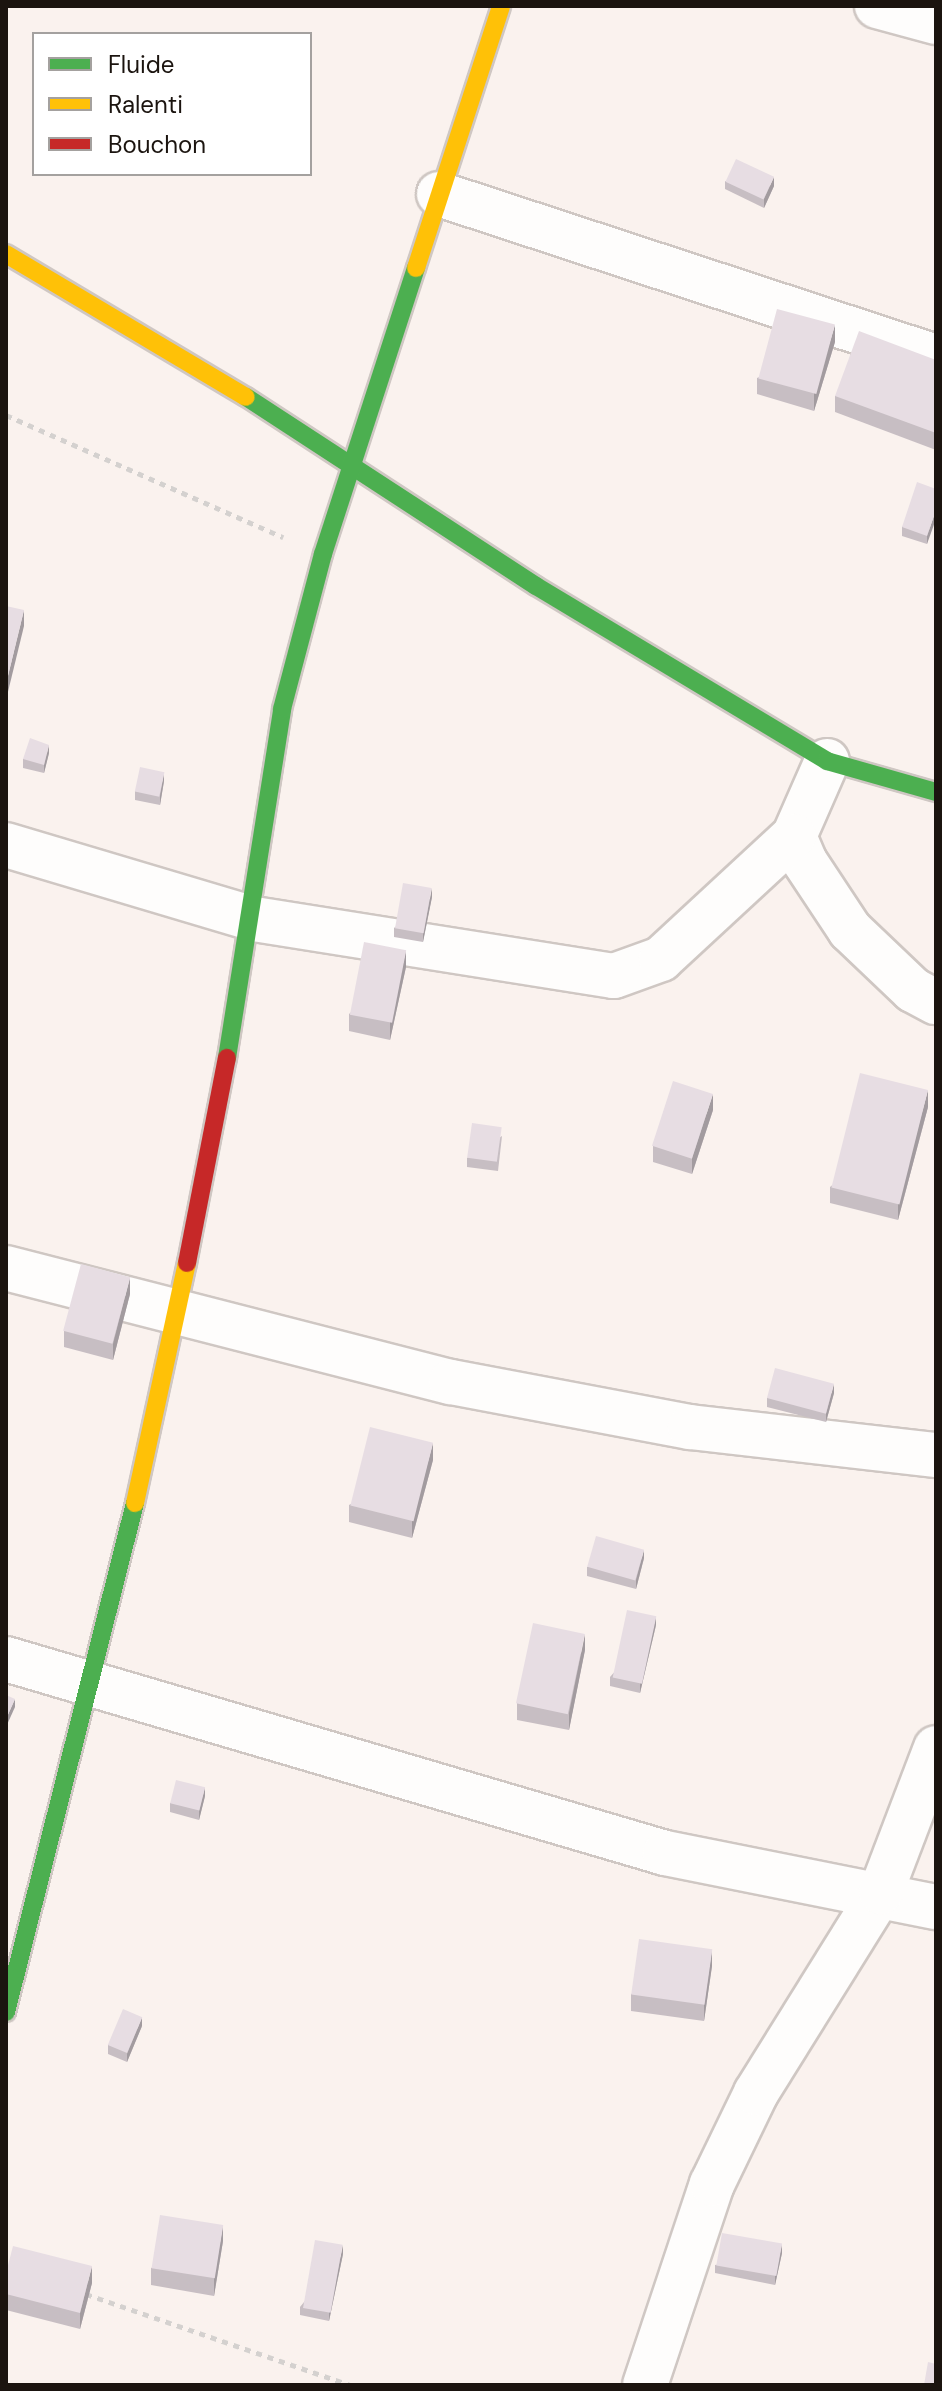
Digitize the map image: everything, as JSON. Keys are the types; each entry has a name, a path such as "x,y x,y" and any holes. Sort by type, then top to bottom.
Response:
{"street":[{"path":"6,2012 93,1680 177,1313 254,919 282,709 323,554 358,464 439,194 501,6"},
{"path":"877,6 936,22"},
{"path":"439,194 936,357"},
{"path":"6,254 358,464 536,586 827,761 936,792"},
{"path":"6,845 254,919 614,976 661,959 794,836 827,761"},
{"path":"794,836 819,891 925,996 936,1037"},
{"path":"6,1268 451,1382 675,1424 936,1455"},
{"path":"6,1659 93,1680 665,1853 881,1892 936,1907"},
{"path":"645,2385 712,2184 756,2093 881,1892 936,1748"}],"path":[{"path":"6,415 323,554"},
{"path":"79,2292 350,2385"}],"building":[{"path":"736,159 774,177 763,199 725,182"},
{"path":"777,309 835,325 816,394 758,379"},
{"path":"859,331 936,360 936,433 835,396"},
{"path":"917,482 936,489 936,510 927,536 902,527"},
{"path":"6,606 24,610 6,684"},
{"path":"30,738 49,745 44,765 23,759"},
{"path":"140,767 164,772 159,797 135,791"},
{"path":"403,883 432,888 424,933 395,928"},
{"path":"364,942 406,950 392,1023 350,1015"},
{"path":"860,1073 928,1090 899,1204 831,1187"},
{"path":"673,1081 713,1094 692,1159 652,1146"},
{"path":"472,1123 502,1127 497,1162 467,1158"},
{"path":"81,1264 130,1277 112,1344 63,1331"},
{"path":"775,1368 834,1384 826,1414 767,1398"},
{"path":"370,1427 433,1443 413,1521 350,1506"},
{"path":"596,1536 644,1550 635,1581 587,1567"},
{"path":"627,1610 656,1616 642,1684 613,1677"},
{"path":"533,1623 585,1634 568,1714 516,1703"},
{"path":"6,1695 15,1699 6,1719"},
{"path":"176,1780 205,1787 199,1811 170,1803"},
{"path":"639,1939 712,1949 704,2005 631,1994"},
{"path":"123,2009 142,2017 127,2053 108,2045"},
{"path":"160,2215 223,2225 215,2278 152,2268"},
{"path":"722,2233 782,2244 776,2276 716,2265"},
{"path":"315,2240 343,2245 331,2313 303,2308"},
{"path":"13,2246 92,2266 80,2313 6,2294 6,2273"},
{"path":"928,2362 936,2364 936,2385 924,2385"}],"traffic: fast":[{"path":"227,1058 282,709 323,554 416,268"},
{"path":"246,397 536,586 827,761 936,792"},
{"path":"6,2012 135,1503"}],"traffic: slow":[{"path":"416,268 501,6"},
{"path":"6,254 246,397"},
{"path":"135,1503 187,1263"}],"traffic: jam":[{"path":"187,1263 227,1058"}]}
